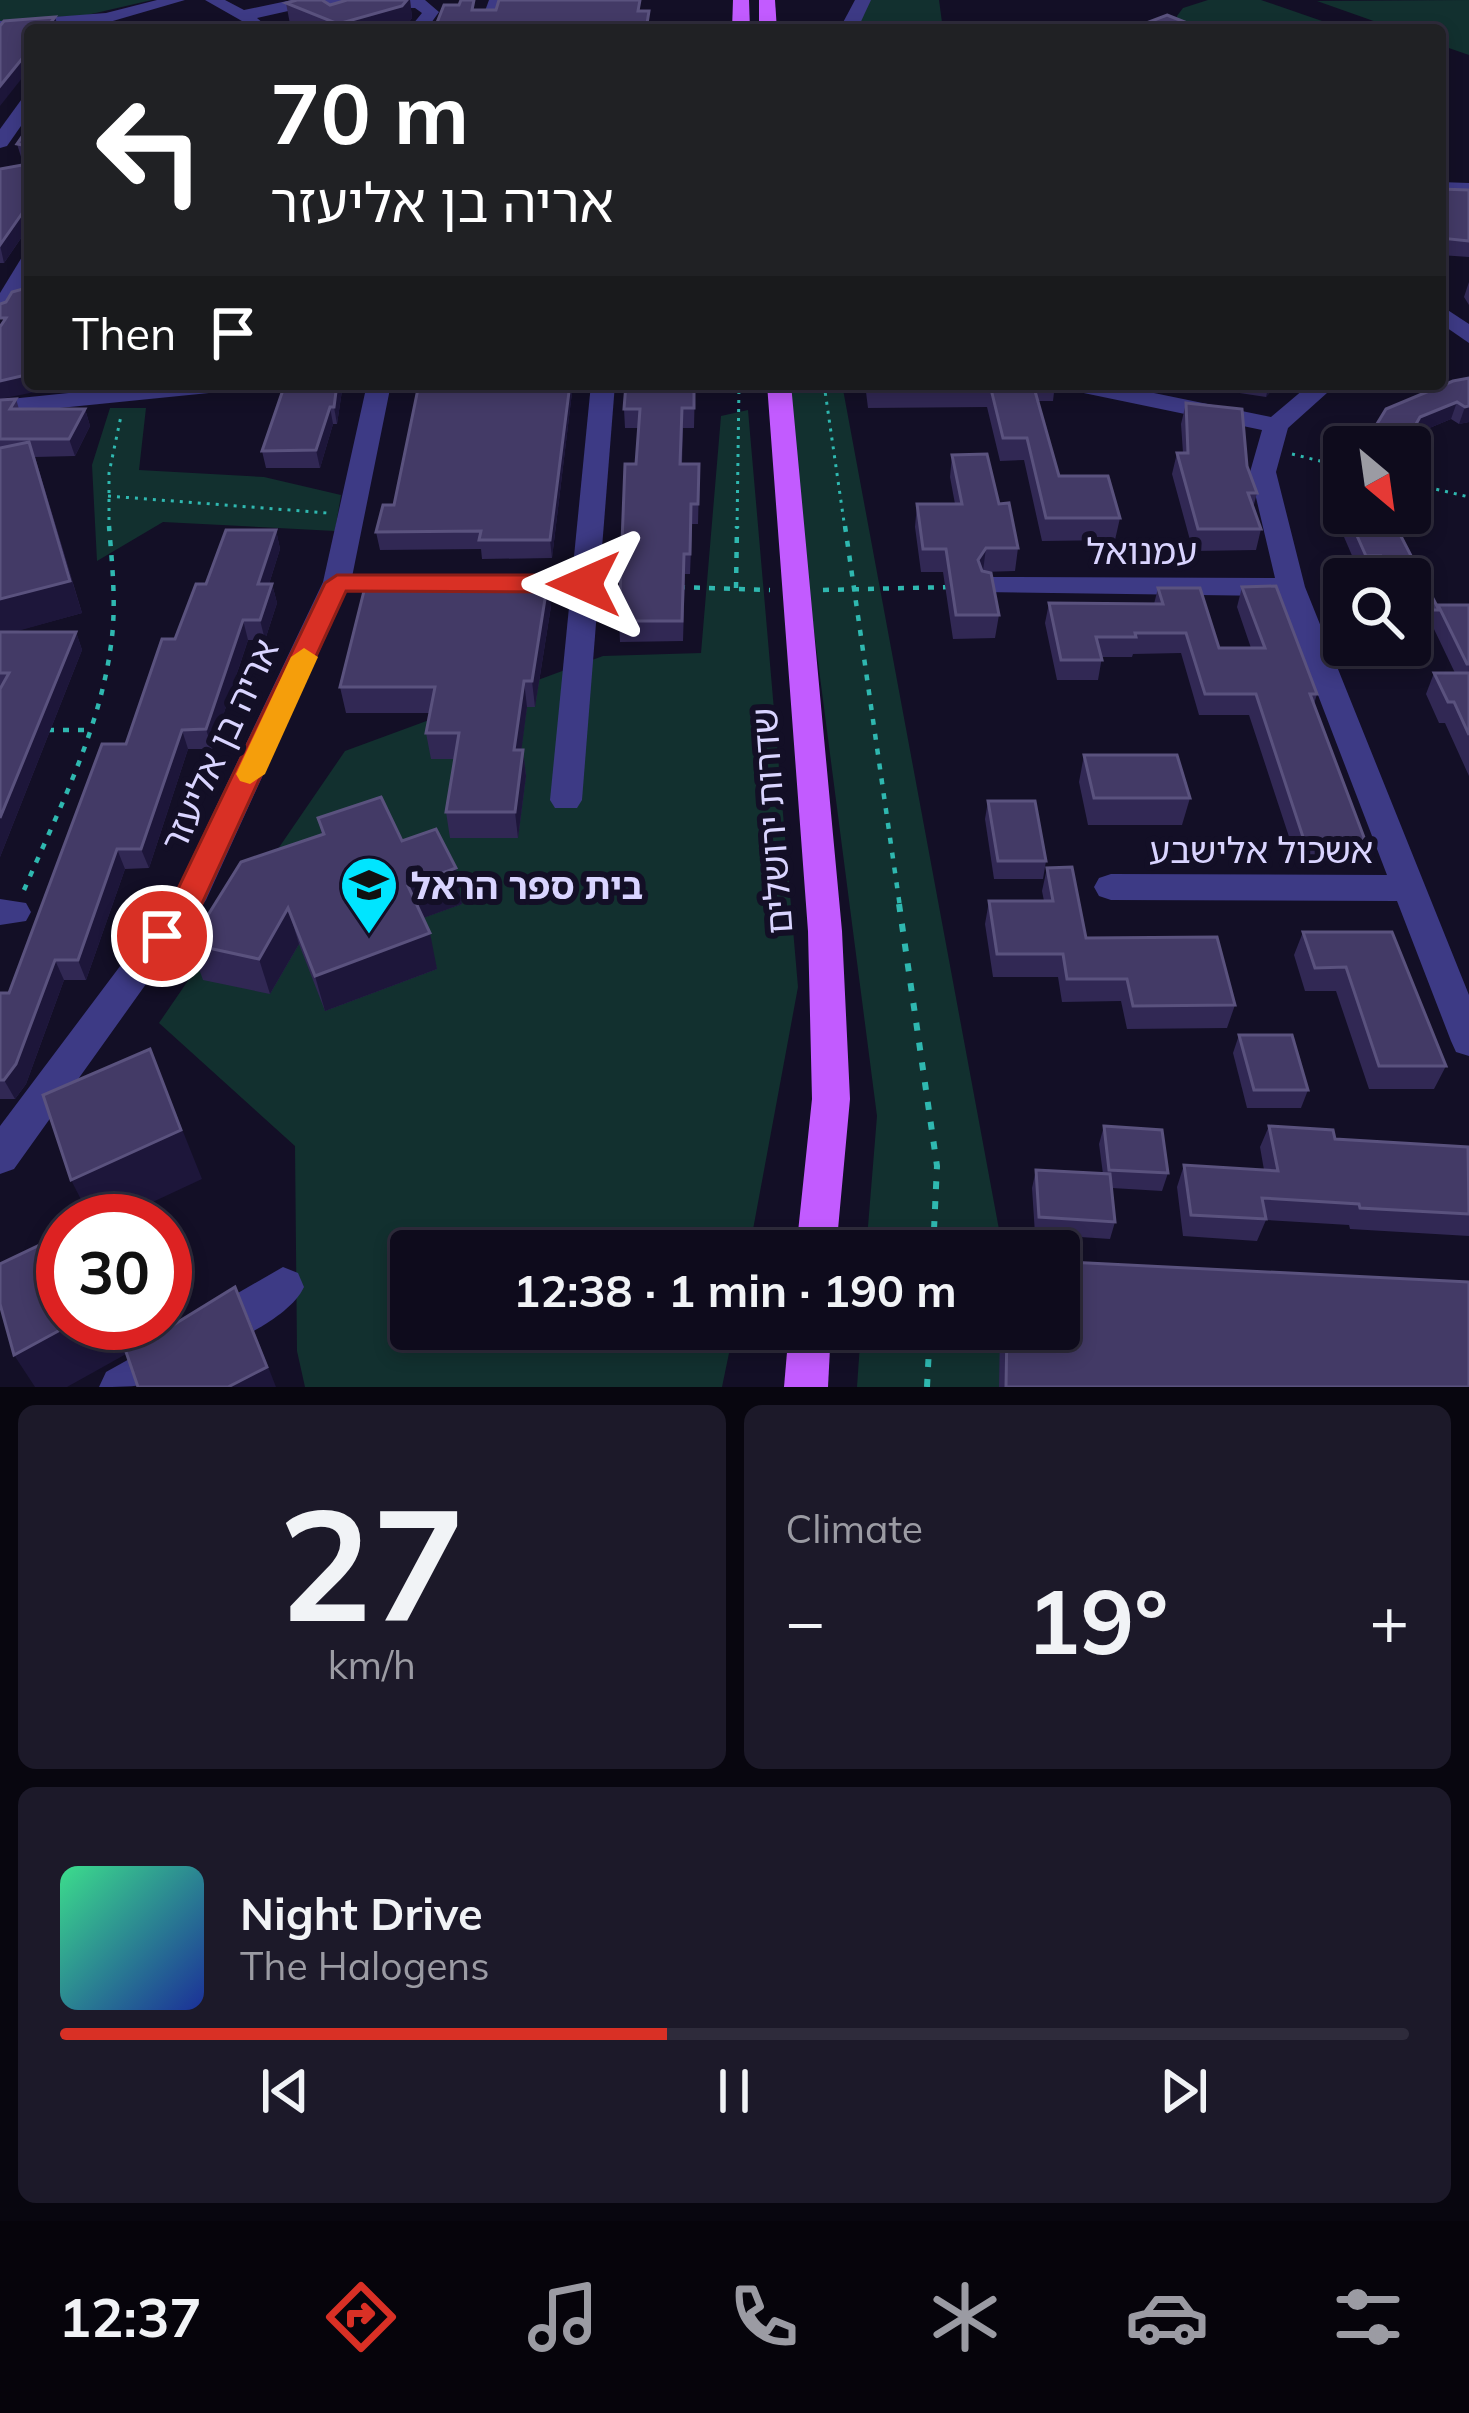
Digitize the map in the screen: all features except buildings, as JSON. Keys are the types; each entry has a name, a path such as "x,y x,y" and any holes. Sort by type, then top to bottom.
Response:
{"main road":[{"name":"שדרות ירושלים","path":"780,390 825,931 830,1099 818,1230"},
{"path":"806,1387 809,1350"}],"street":[{"path":"0,26 106,17 177,0"},
{"path":"213,0 255,24"},
{"path":"241,16 306,2 419,3 431,12 422,24"},
{"path":"0,142 24,108"},
{"path":"0,311 24,272"},
{"path":"1446,317 1469,338"},
{"path":"0,407 153,390"},
{"name":"אריה בן אליעזר","path":"0,1157 189,900 348,583 352,514 378,390"},
{"path":"566,800 572,584 602,390"},
{"path":"1319,390 1273,437 1263,472 1291,587 1469,1041"},
{"path":"1066,392 1273,437"},
{"name":"עמנואל","path":"993,586 1291,587"},
{"name":"אשכול אלישבע","path":"1111,887 1412,888"},
{"path":"122,1387 283,1287"}],"path":[{"path":"736,589 739,390"},
{"path":"825,390 937,1166 934,1230"},
{"path":"7,912 92,730 112,635 107,456 129,394"},
{"path":"1273,437 1323,458"},
{"path":"1431,488 1469,497"},
{"path":"108,496 352,514"},
{"path":"46,730 92,730"},
{"path":"927,1387 929,1350"}],"green space":[{"path":"0,0 152,0 87,15 0,21"},
{"path":"869,0 939,0 942,24 859,24"},
{"path":"1208,0 1261,0 1331,24 1178,24 1183,8"},
{"path":"1469,0 1469,55 1446,47 1446,24 1382,24 1317,1"},
{"path":"783,390 843,390 999,1230 868,1230 877,1116"},
{"path":"110,408 146,408 139,470 264,477 341,495 335,531 163,522 97,561 92,465"},
{"path":"748,410 798,987 753,1230 390,1230 390,1350 730,1350 722,1387 305,1387 297,1351 295,1146 159,1023 345,751 603,656 701,653 721,416"},
{"path":"860,1350 1003,1350 1002,1387 857,1387"}],"slow traffic":[{"path":"250,774 304,657"}],"place":[{"name":"בית ספר הראל","path":"369,936"}],"route":[{"path":"162,936 189,900 337,583 584,584"}]}
